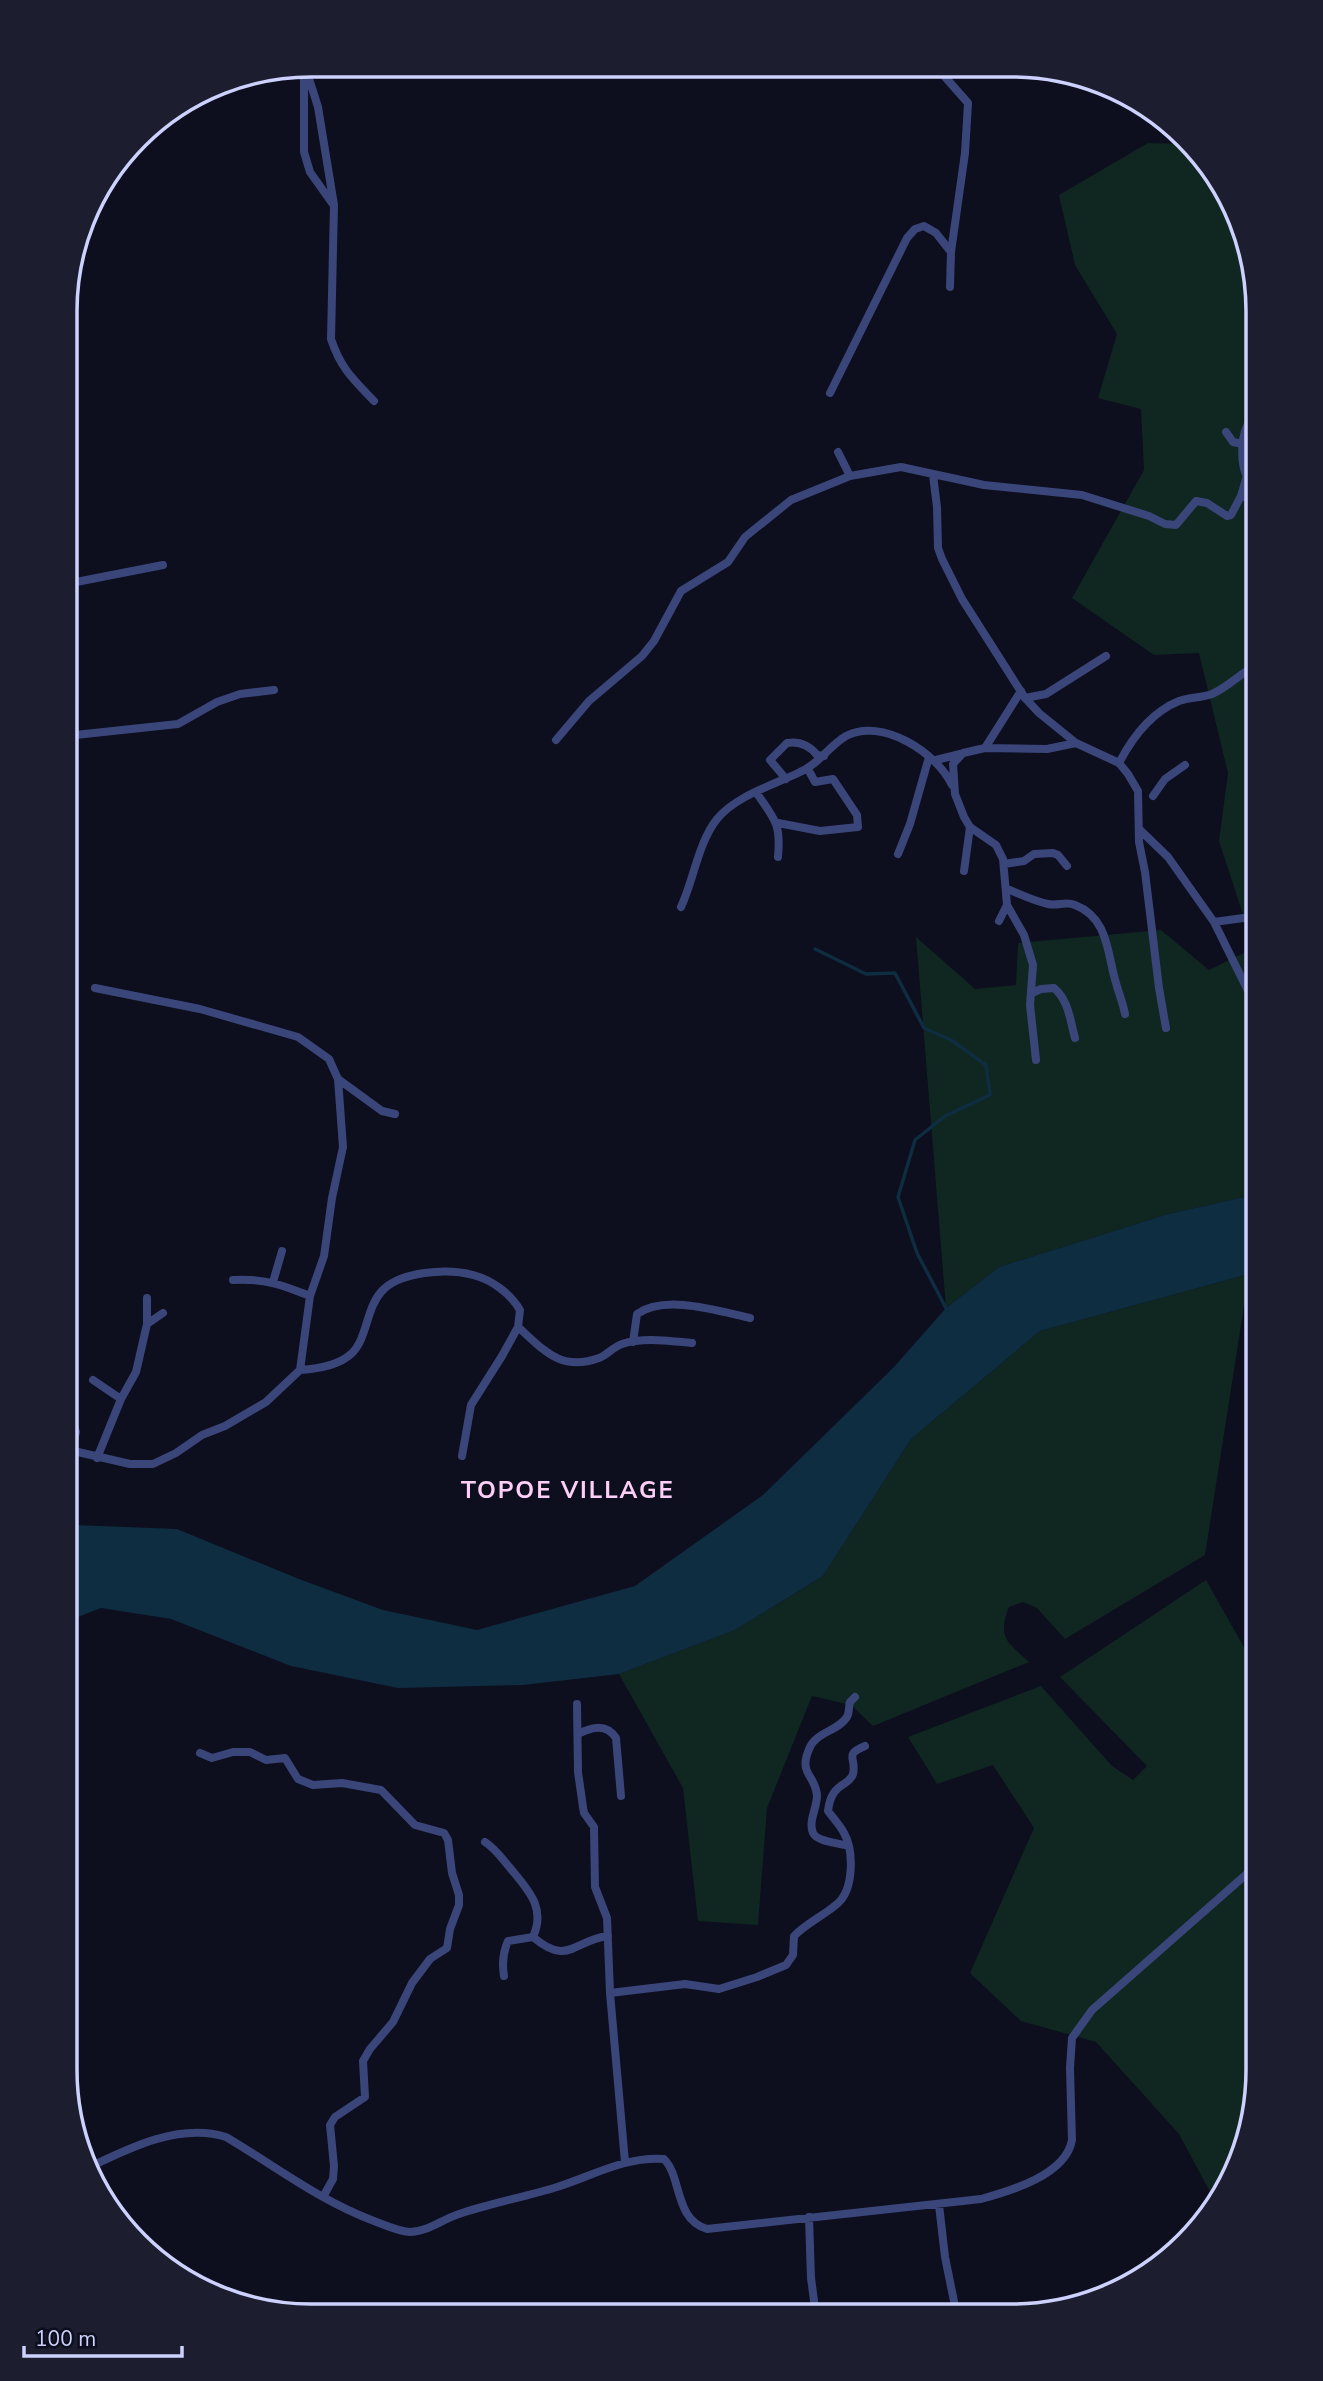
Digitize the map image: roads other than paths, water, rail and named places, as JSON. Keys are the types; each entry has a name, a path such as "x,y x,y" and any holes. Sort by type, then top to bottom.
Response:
{"street":[{"path":"945,77 963,94 968,103 965,153 951,252 950,288"},
{"path":"304,78 304,152 310,172 334,205"},
{"path":"308,78 317,107 334,205 331,339 336,356 348,375 374,401"},
{"path":"830,393 899,254 915,229 924,226 930,229 951,252"},
{"path":"1226,432 1233,442 1244,444"},
{"path":"1246,434 1242,468 1246,475"},
{"path":"838,452 850,476"},
{"path":"556,740 589,701 642,656 654,641 681,591 728,562 745,537 791,500 850,476 901,467 984,485 1082,495 1171,525 1176,525 1196,501 1207,503 1227,516 1231,515 1246,480"},
{"path":"933,475 938,548 942,559 962,599 1023,694 1039,713 1076,743 1119,763 1138,791 1139,842 1166,1028"},
{"path":"1241,496 1246,497"},
{"path":"77,582 163,565"},
{"path":"1023,694 1046,694 1105,656"},
{"path":"1119,763 1128,746 1154,716 1179,701 1214,693 1246,670"},
{"path":"77,735 178,724 218,702 240,694 274,690"},
{"path":"985,748 1023,694"},
{"path":"681,907 701,849 716,820 726,810 757,792 808,769 844,737 868,731 897,736 932,759 948,778 970,827 996,845 1004,863 1007,888 1007,905 999,921"},
{"path":"786,779 770,760 788,743 797,742 811,748 817,755 824,756"},
{"path":"932,759 985,748 1048,749 1076,743"},
{"path":"955,794 953,764 963,753"},
{"path":"898,854 911,824 932,759"},
{"path":"1153,796 1166,779 1185,765"},
{"path":"778,823 820,831 858,827 857,815 833,779 816,782 808,769"},
{"path":"757,792 778,823 778,857"},
{"path":"964,872 970,827"},
{"path":"1139,829 1168,857 1214,922 1246,986"},
{"path":"1004,863 1024,861 1034,854 1053,853 1067,866"},
{"path":"1007,888 1046,904 1073,904 1091,915 1102,929 1110,950 1125,1014"},
{"path":"1007,905 1027,942 1033,965 1030,1005 1036,1060"},
{"path":"1214,922 1246,918"},
{"path":"77,1452 138,1465 162,1461 202,1435 225,1426 266,1402 300,1370 310,1296 324,1255 343,1147 338,1079 329,1059 298,1037 201,1009 95,988"},
{"path":"1032,993 1041,989 1054,988 1058,991 1065,999 1074,1038"},
{"path":"338,1079 382,1111 394,1114"},
{"path":"273,1282 282,1251"},
{"path":"300,1370 315,1369 348,1357 358,1344 371,1306 390,1283 424,1273 474,1275 491,1283 516,1303 520,1310 519,1327 471,1405 462,1456"},
{"path":"233,1280 273,1282 310,1296"},
{"path":"97,1458 121,1399 136,1373 147,1324 147,1298"},
{"path":"633,1342 637,1314 648,1306 674,1303 750,1318"},
{"path":"147,1324 163,1313"},
{"path":"519,1327 554,1359 572,1362 596,1359 608,1354 619,1344 661,1340 692,1343"},
{"path":"93,1380 121,1399"},
{"path":"848,1846 818,1839 813,1833 812,1819 817,1794 815,1784 808,1777 804,1766 810,1747 819,1737 841,1724 849,1714 850,1702 856,1697"},
{"path":"577,1704 578,1772 584,1813 594,1827 595,1887 607,1917 610,1993 625,2162"},
{"path":"578,1734 590,1728 603,1727 611,1730 616,1738 621,1796"},
{"path":"610,1993 685,1984 694,1984 704,1989 719,1989 786,1965 793,1955 794,1936 804,1925 846,1896 851,1881 846,1835 828,1811 828,1803 835,1788 849,1780 853,1774 851,1756 855,1750 865,1746"},
{"path":"200,1753 212,1758 233,1752 250,1752 266,1760 285,1758 298,1779 313,1785 342,1783 381,1790 415,1825 443,1833 448,1840 452,1873 459,1895 447,1948 430,1959 412,1983 393,2022 363,2061 365,2098 335,2117 330,2125 334,2166 332,2179 323,2197"},
{"path":"485,1842 504,1858 534,1898 538,1920 533,1937"},
{"path":"97,2164 166,2137 183,2133 213,2133 226,2137 299,2185 348,2211 409,2232 422,2230 458,2214 563,2185 625,2162 664,2159 670,2164 680,2199 689,2214 698,2226 708,2229 981,2199 1016,2189 1035,2180 1064,2158 1070,2150 1072,2140 1072,2038 1092,2010 1245,1875"},
{"path":"504,1976 504,1949 508,1941 533,1937 552,1951 564,1951 578,1948 596,1937 608,1936"},
{"path":"939,2205 945,2257 955,2304"},
{"path":"809,2217 814,2304"}],"water":[{"path":"1246,1197 1245,1275 1040,1331 911,1439 823,1576 735,1630 619,1674 523,1685 398,1688 291,1666 171,1619 101,1608 77,1617 77,1525 177,1529 383,1610 477,1630 635,1586 763,1495 894,1367 946,1308 999,1267 1168,1214"}],"waterway":[{"path":"815,949 866,974 895,973 924,1028 951,1040 986,1065 990,1095 945,1116 915,1140 898,1197 917,1253 947,1310"}],"district":[{"name":"TOPOE VILLAGE","path":"568,1490"}]}
